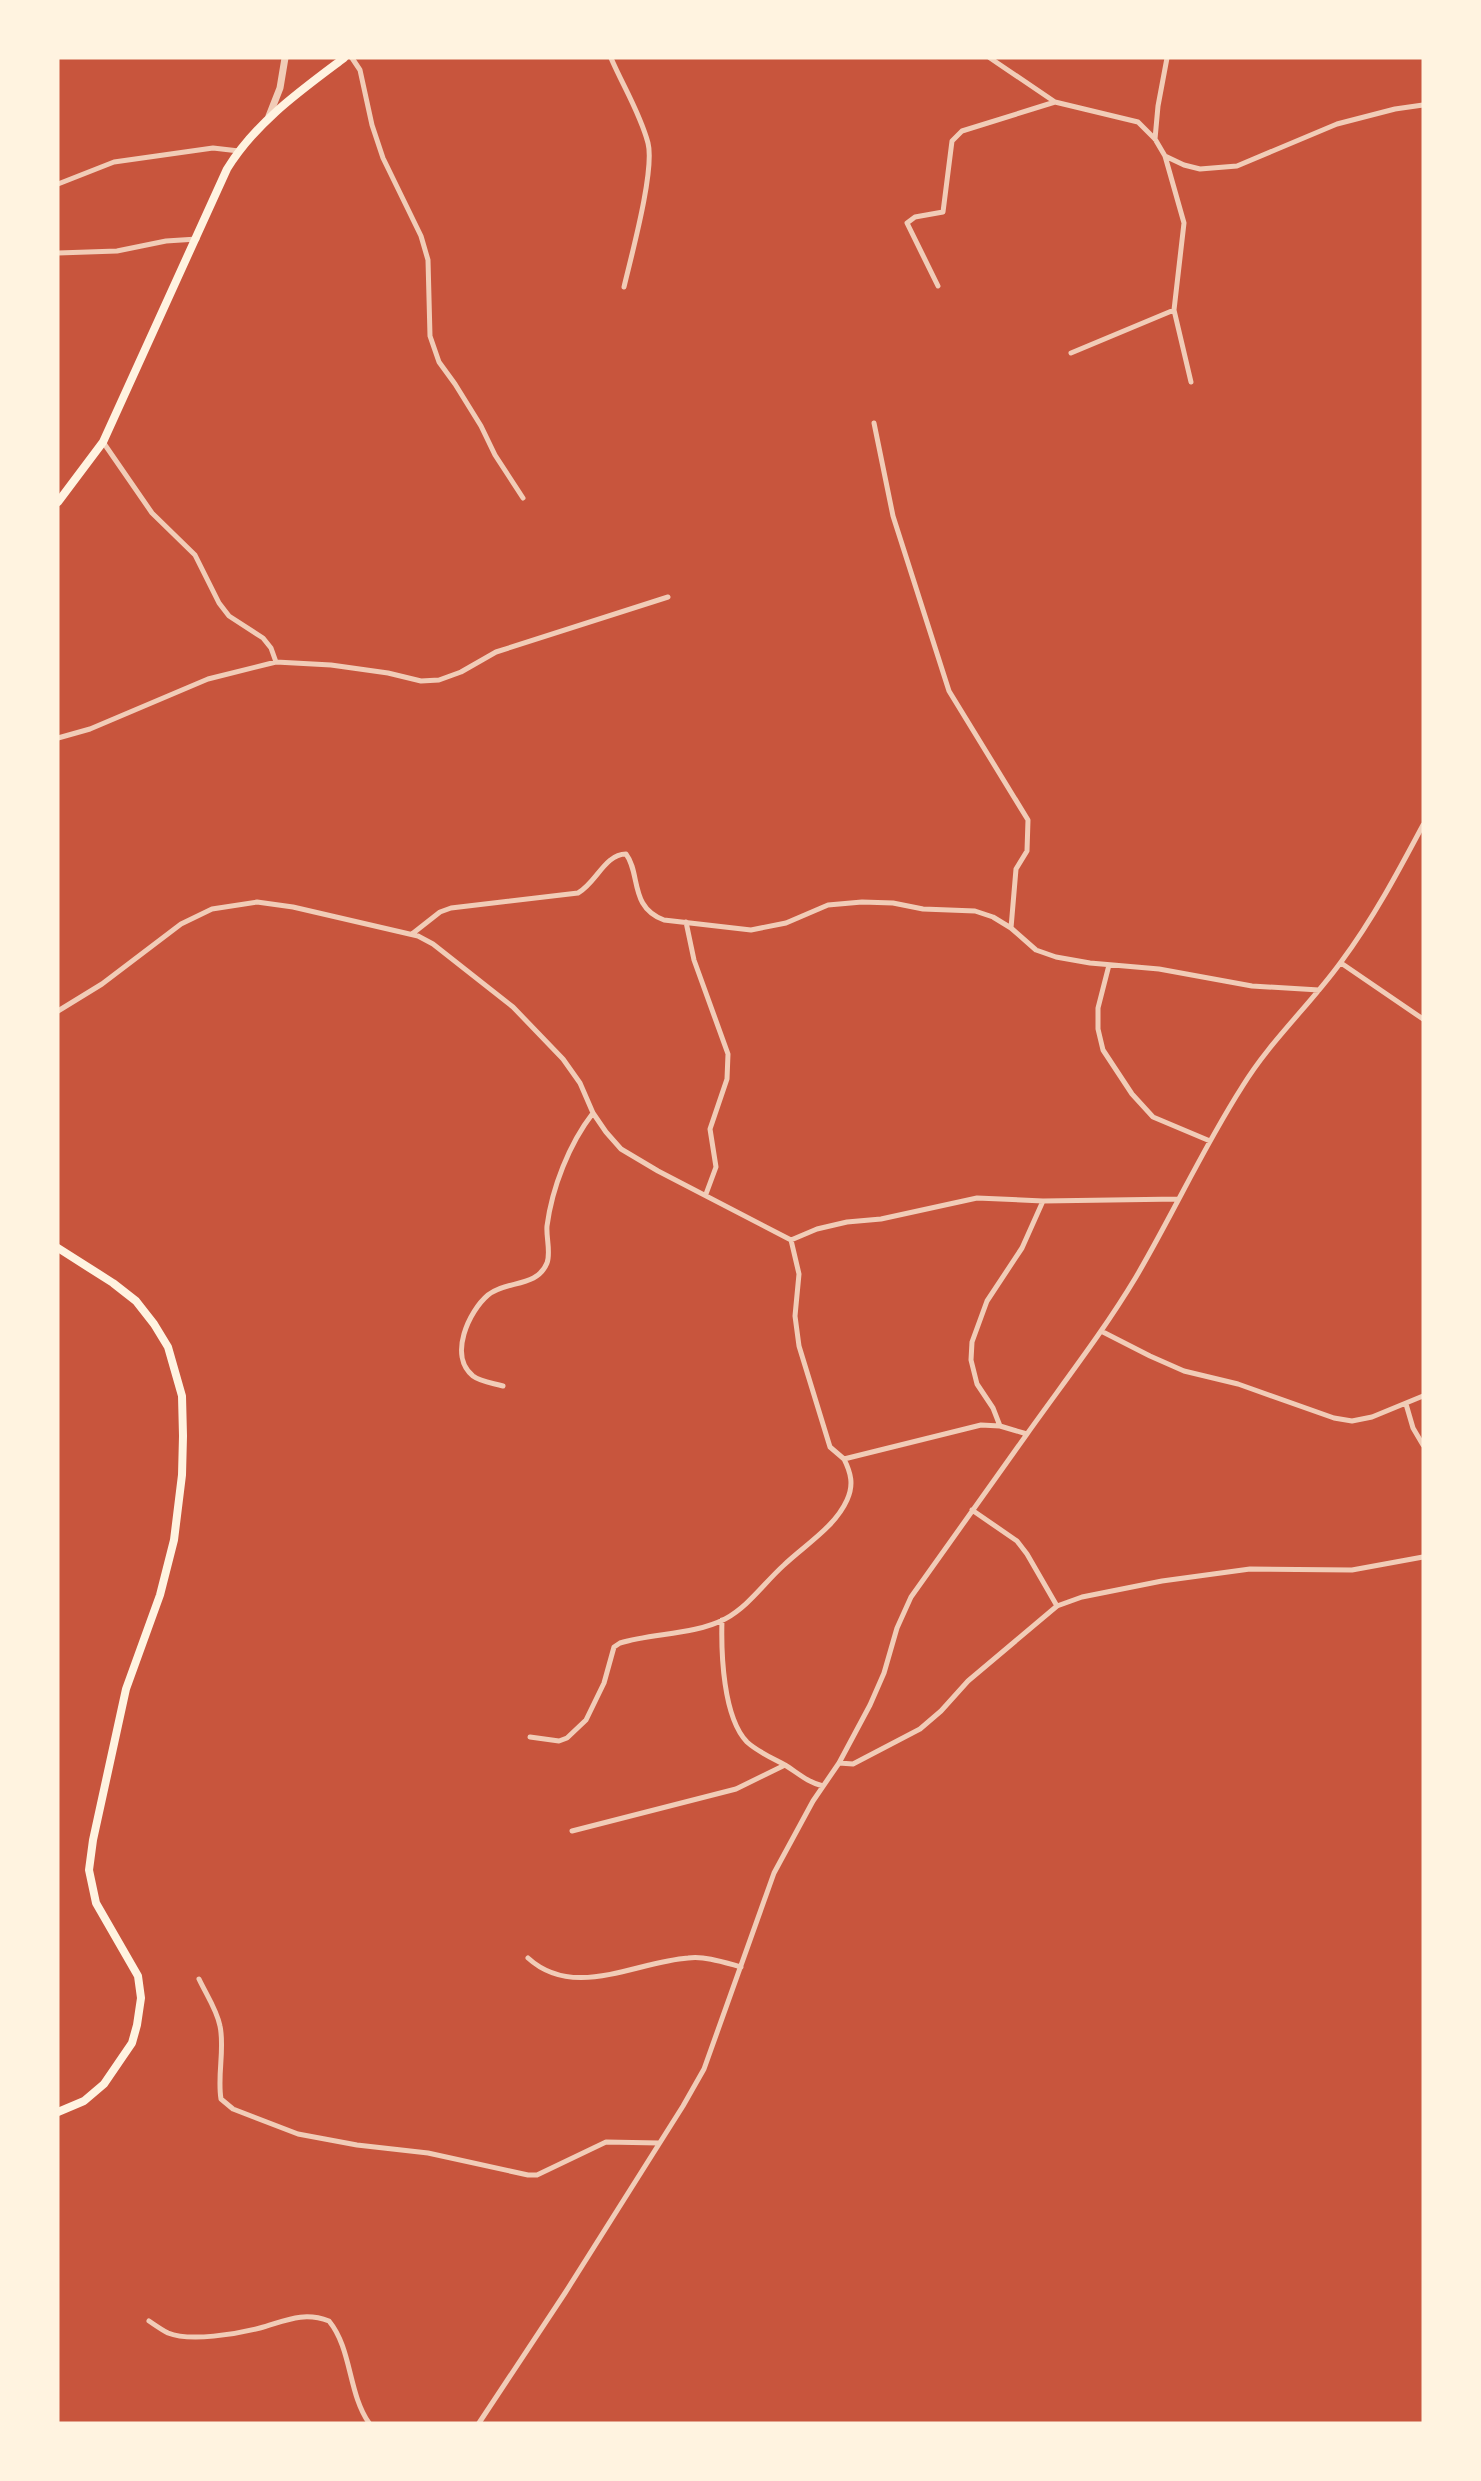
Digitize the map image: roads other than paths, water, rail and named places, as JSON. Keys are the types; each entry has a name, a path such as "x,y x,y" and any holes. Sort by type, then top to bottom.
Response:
{"main road":[{"path":"58,502 62,491 103,442 228,169 239,151 270,116 344,58"},
{"path":"58,1248 90,1266 121,1289 136,1301 154,1324 168,1347 182,1396 183,1436 182,1475 174,1540 160,1595 126,1689 89,1870 96,1903 138,1976 141,1998 138,2025 132,2043 104,2084 84,2101 58,2112"}],"street":[{"path":"270,116 280,88 285,58"},
{"path":"352,58 360,70 372,125 383,158 421,236 428,260 430,336 439,362 456,384 495,455 523,498"},
{"path":"611,58 641,122 649,146 648,177 624,288"},
{"path":"990,58 1055,102 1129,119 1145,128 1155,139 1165,156 1184,223 1174,310 1191,382"},
{"path":"1155,139 1167,58"},
{"path":"938,286 907,223 915,217 943,212 952,141 962,131 1055,102"},
{"path":"1165,156 1200,169 1237,166 1337,124 1395,109 1423,105"},
{"path":"58,184 114,162 213,148 239,151"},
{"path":"58,253 117,251 166,241 197,239"},
{"path":"1071,353 1174,310"},
{"path":"874,423 893,516 948,691 1028,820 1027,850 1016,869 1011,928"},
{"path":"103,442 152,513 195,555 219,603 229,615 263,638 271,648 276,662"},
{"path":"58,738 90,729 208,679 276,662 331,665 388,673 421,681 439,680 461,672 496,652 668,597"},
{"path":"479,2423 519,2365 704,2069 774,1873 870,1705 911,1597 1101,1331 1137,1275 1210,1141 1258,1063 1341,963 1386,894 1423,825"},
{"path":"412,934 440,912 451,908 578,893 587,887 611,858 626,854 635,887 655,917 664,920 751,930 786,923 828,905 862,902 893,903 923,909 975,911 993,917 1011,928 1036,950 1056,957 1159,969 1252,986 1319,990"},
{"path":"58,1011 102,984 181,923 196,915 234,904 257,902 293,906 412,934 433,944 513,1007 572,1070 593,1113 621,1149 791,1240 799,1274 795,1316 799,1346 830,1447 844,1460 850,1471 851,1485 847,1500 835,1520 782,1567 752,1599 723,1620 620,1643 614,1647 604,1683 586,1720 567,1738 559,1741 530,1737"},
{"path":"686,922 694,960 728,1054 727,1079 710,1129 716,1167 706,1194"},
{"path":"1341,963 1423,1019"},
{"path":"1109,965 1098,1008 1098,1029 1103,1050 1132,1094 1153,1117 1210,1141"},
{"path":"503,1386 471,1375 463,1362 462,1340 477,1308 487,1296 497,1289 533,1280 546,1266 549,1257 547,1234 550,1206 571,1150 582,1127 593,1113"},
{"path":"791,1240 817,1229 848,1222 881,1219 977,1198 1043,1201 1179,1199"},
{"path":"1000,1426 993,1408 976,1384 971,1360 972,1342 987,1301 1022,1248 1043,1201"},
{"path":"1101,1331 1184,1371 1238,1384 1335,1418 1352,1421 1372,1418 1423,1396"},
{"path":"1406,1404 1413,1428 1423,1446"},
{"path":"844,1460 969,1426 1000,1426 1027,1434"},
{"path":"972,1510 1017,1541 1057,1606"},
{"path":"839,1763 853,1763 920,1729 949,1703 968,1681 1057,1606 1082,1597 1162,1581 1250,1569 1352,1570 1423,1558"},
{"path":"723,1620 721,1647 735,1720 747,1742 811,1783 823,1786"},
{"path":"572,1831 736,1789 785,1765"},
{"path":"527,1958 538,1968 581,1979 690,1958 716,1959 741,1967"},
{"path":"199,1979 220,2025 221,2056 218,2080 221,2099 233,2109 298,2134 357,2145 428,2153 528,2175 537,2175 606,2142 659,2143"},
{"path":"149,2321 168,2333 190,2338 247,2331 294,2316 308,2315 329,2320 337,2333 353,2387 363,2415 369,2423"}]}
